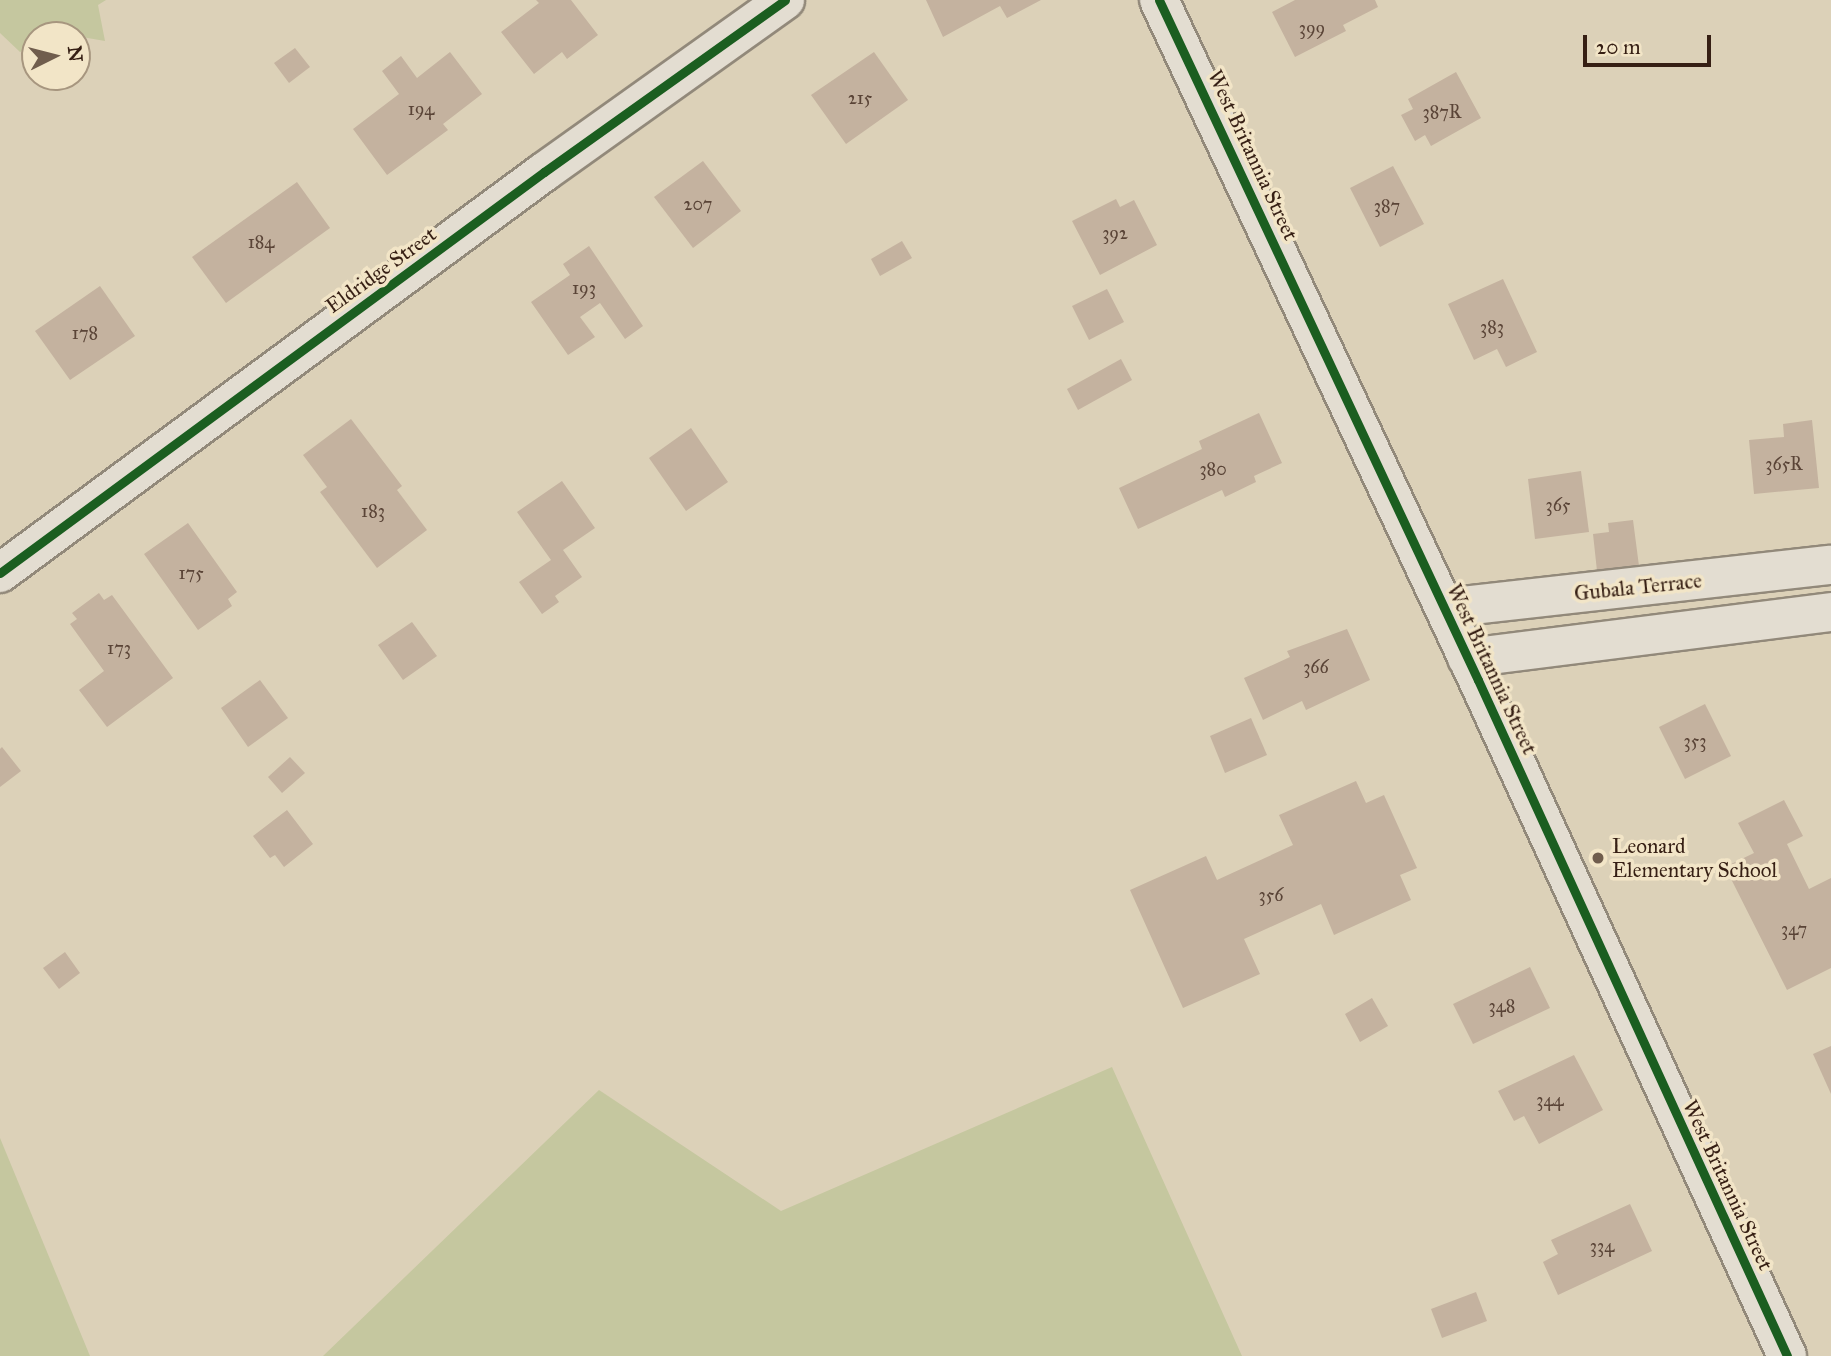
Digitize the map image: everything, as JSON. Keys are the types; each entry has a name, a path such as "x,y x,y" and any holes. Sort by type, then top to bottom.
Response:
{"street":[{"name":"Eldridge Street","path":"0,573 544,172 785,0"},
{"name":"West Britannia Street","path":"1159,0 1445,608 1787,1356"},
{"name":"Gubala Terrace","path":"1445,608 1831,565"},
{"path":"1467,658 1831,612"}],"green space":[{"path":"0,0 106,0 98,5 105,41 91,39 91,21 21,21 20,52 0,33"},
{"path":"1112,1067 1242,1356 323,1356 599,1090 781,1211"},
{"path":"0,1138 90,1356 0,1356"}],"building":[{"path":"536,0 571,0 598,35 567,59 562,52 534,74 501,32 539,3"},
{"path":"926,0 1041,0 1007,18 1000,6 943,37"},
{"path":"1295,0 1375,0 1378,7 1343,25 1346,31 1295,57 1272,12"},
{"path":"295,48 310,67 289,83 274,63"},
{"path":"450,52 482,94 443,124 448,130 387,175 353,129 399,94 382,71 401,56 417,78"},
{"path":"874,52 908,100 846,144 811,95"},
{"path":"1456,72 1481,118 1431,146 1425,135 1415,141 1401,115 1413,109 1408,99"},
{"path":"703,161 741,211 693,248 654,197"},
{"path":"1393,166 1424,224 1380,247 1350,188"},
{"path":"297,182 330,228 226,303 192,257"},
{"path":"1116,199 1120,207 1134,200 1157,245 1100,275 1072,221"},
{"path":"902,241 912,258 880,276 871,259"},
{"path":"589,246 643,326 625,339 600,303 580,317 595,337 568,355 531,302 570,275 563,264"},
{"path":"1503,279 1537,352 1506,367 1497,349 1474,360 1448,304"},
{"path":"100,286 135,336 70,380 35,331"},
{"path":"1107,289 1124,322 1089,340 1072,306"},
{"path":"1121,359 1132,380 1078,410 1067,389"},
{"path":"1259,413 1282,463 1254,476 1256,482 1225,497 1222,490 1138,529 1119,488 1202,449 1199,441"},
{"path":"351,419 402,486 397,490 427,530 377,568 320,492 327,487 303,455"},
{"path":"1812,420 1819,488 1754,494 1749,440 1784,437 1783,424"},
{"path":"691,428 728,482 686,511 649,458"},
{"path":"1581,471 1589,532 1535,539 1528,479"},
{"path":"562,481 595,528 563,550 582,577 555,596 559,602 542,614 519,582 551,560 517,512"},
{"path":"1633,520 1639,566 1597,571 1593,534 1609,532 1608,523"},
{"path":"188,523 237,592 228,599 232,606 198,630 144,554"},
{"path":"99,593 104,600 112,595 173,678 107,727 79,690 104,671 70,624 77,619 72,613"},
{"path":"412,622 437,656 403,680 378,645"},
{"path":"1347,629 1370,680 1306,710 1302,701 1263,720 1244,678 1290,657 1287,651"},
{"path":"260,680 288,718 248,747 221,708"},
{"path":"1705,704 1731,756 1685,779 1659,727"},
{"path":"1251,718 1267,755 1225,773 1210,736"},
{"path":"2,747 21,771 0,787 0,749"},
{"path":"290,757 305,773 282,793 268,777"},
{"path":"1356,781 1366,803 1384,795 1417,868 1400,875 1411,900 1334,935 1321,904 1244,939 1260,974 1183,1008 1130,890 1206,856 1217,880 1293,845 1279,815"},
{"path":"1784,800 1803,836 1787,844 1809,889 1831,878 1831,968 1787,990 1725,867 1754,853 1738,823"},
{"path":"287,810 313,844 284,867 275,855 270,858 253,836"},
{"path":"65,952 80,973 59,989 43,968"},
{"path":"1530,967 1550,1008 1473,1044 1453,1004"},
{"path":"1372,998 1388,1026 1360,1042 1345,1014"},
{"path":"1831,1046 1831,1094 1813,1054"},
{"path":"1574,1055 1603,1110 1539,1144 1524,1116 1514,1121 1498,1091"},
{"path":"1630,1204 1652,1251 1558,1295 1543,1262 1558,1254 1551,1240"},
{"path":"1476,1292 1487,1321 1442,1338 1431,1309"}],"cycle path":[{"path":"0,573 544,172 785,0"},
{"path":"1159,0 1478,680 1787,1356"}],"place":[{"name":"Leonard Elementary School","path":"1598,858"}]}
